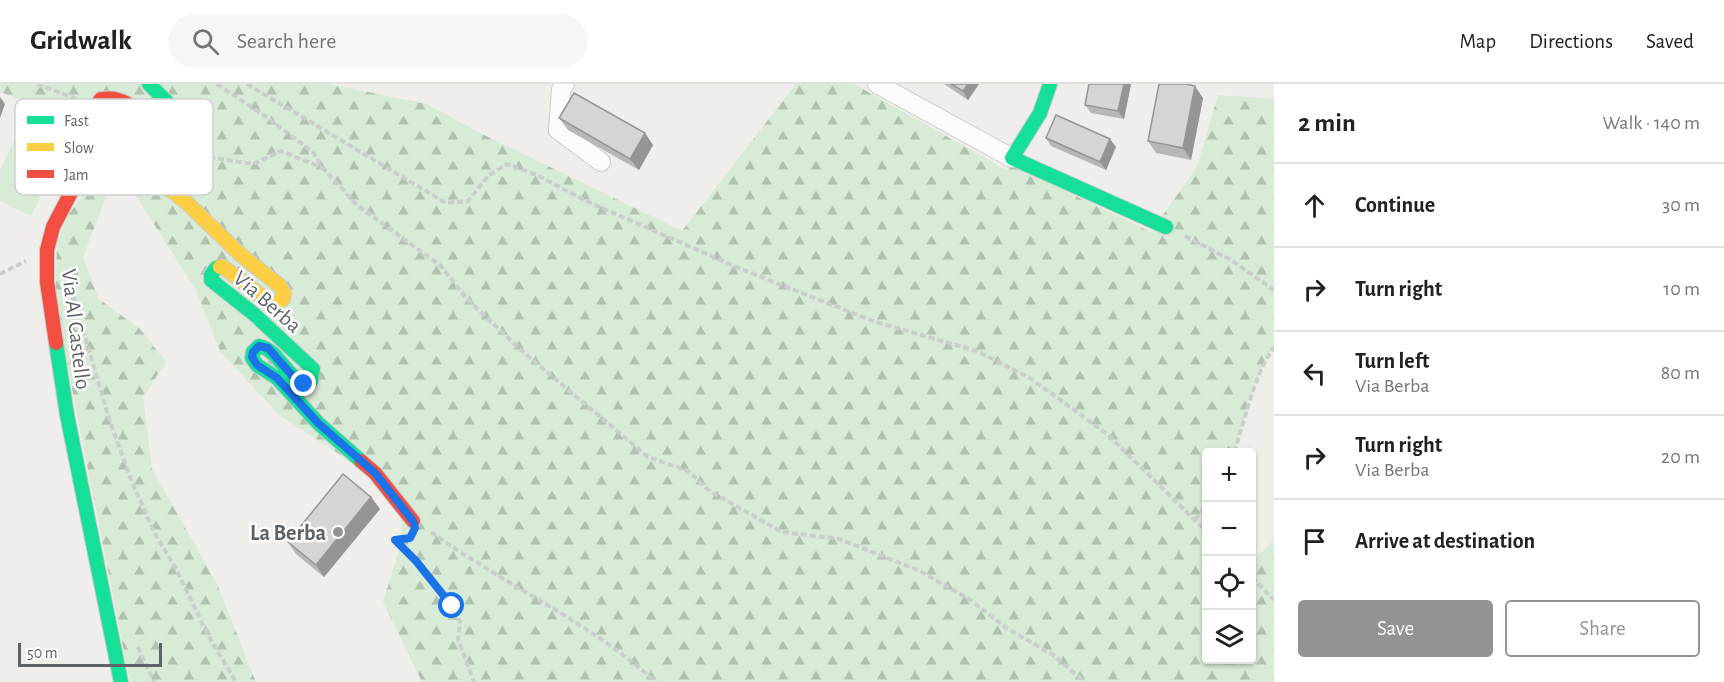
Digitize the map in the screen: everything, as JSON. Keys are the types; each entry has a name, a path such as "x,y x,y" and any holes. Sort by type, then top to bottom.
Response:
{"street":[{"path":"148,84 163,99"},
{"path":"565,84 561,90 558,130 601,162"},
{"path":"877,84 1012,158 1166,227"},
{"path":"1012,158 1049,94 1050,84"},
{"path":"101,99 113,97 120,99"},
{"name":"Via Al Castello","path":"70,195 53,227 46,250 47,282 67,415 121,682"},
{"name":"Via Berba","path":"176,195 241,255 280,286 284,293 283,299 279,303 271,303 223,267 216,268 211,275 211,280 255,315 313,369 313,375 311,381 304,384 297,381 268,348 259,346 253,352 252,357 257,365 277,378 318,423 375,473 413,521"}],"path":[{"path":"37,84 78,99"},
{"path":"216,84 313,152 323,168 357,205 441,266 466,299 507,337 648,457 688,471 711,492 782,532 839,539 918,570 969,599 1005,627 1053,655 1084,682"},
{"path":"247,84 446,203 468,201 489,175 507,164 537,175 586,201 741,269 873,321 977,351 1030,378 1107,434 1202,527"},
{"path":"213,158 253,164 281,151 323,168"},
{"path":"1166,227 1231,261 1274,290"},
{"path":"71,291 81,317 110,422 132,482 154,532 176,569 209,637 236,682"},
{"path":"1235,448 1263,364 1274,347"},
{"path":"1195,520 1202,510"},
{"path":"413,521 415,528 410,538 395,540 416,561 452,606 460,622 459,639 474,682"},
{"path":"413,521 458,552 549,604 603,639 656,682"},
{"path":"1256,582 1274,600"}],"green space":[{"path":"0,84 329,84 427,104 478,132 682,231 796,84 854,84 1006,170 1011,165 1151,232 1197,167 1218,95 1274,99 1274,347 1255,385 1235,448 1202,448 1202,664 1256,664 1256,560 1274,540 1274,682 422,682 383,602 400,547 402,524 394,495 345,458 278,414 220,351 195,288 135,195 213,195 213,99 19,99 0,92"},
{"path":"15,139 15,195 41,195 31,216 0,201 0,170"},
{"path":"83,195 107,195 83,257 99,299 140,329 166,362 143,397 152,469 217,584 256,682 130,682 55,303 57,243 68,215"}],"building":[{"path":"951,84 968,84 963,91"},
{"path":"1089,84 1124,84 1118,111 1085,105"},
{"path":"1159,84 1195,86 1183,148 1148,141"},
{"path":"574,93 645,133 630,159 559,118"},
{"path":"1056,115 1110,139 1100,162 1046,138"},
{"path":"343,474 371,497 316,565 288,542"}],"traffic: fast":[{"path":"149,84 164,99"},
{"path":"1050,84 1040,113 1012,158 1166,227"},
{"path":"220,267 216,268 211,275 211,280 255,315 313,369 311,381 304,384 297,380 272,352 259,346 253,352 252,358 257,365 277,378 318,423 361,461"},
{"path":"56,343 67,415 121,682"}],"traffic: slow":[{"path":"177,195 241,255 280,286 284,293 283,299 271,303 220,267"}],"traffic: jam":[{"path":"101,99 117,99"},
{"path":"56,343 47,282 47,250 53,227 70,195"},
{"path":"361,461 375,473 413,521"}],"place":[{"name":"La Berba","path":"338,532"}],"route":[{"path":"304,384 297,381 268,348 259,346 253,352 252,357 257,365 277,378 318,423 375,473 413,521 415,528 410,538 395,540 416,561 452,606"}]}
